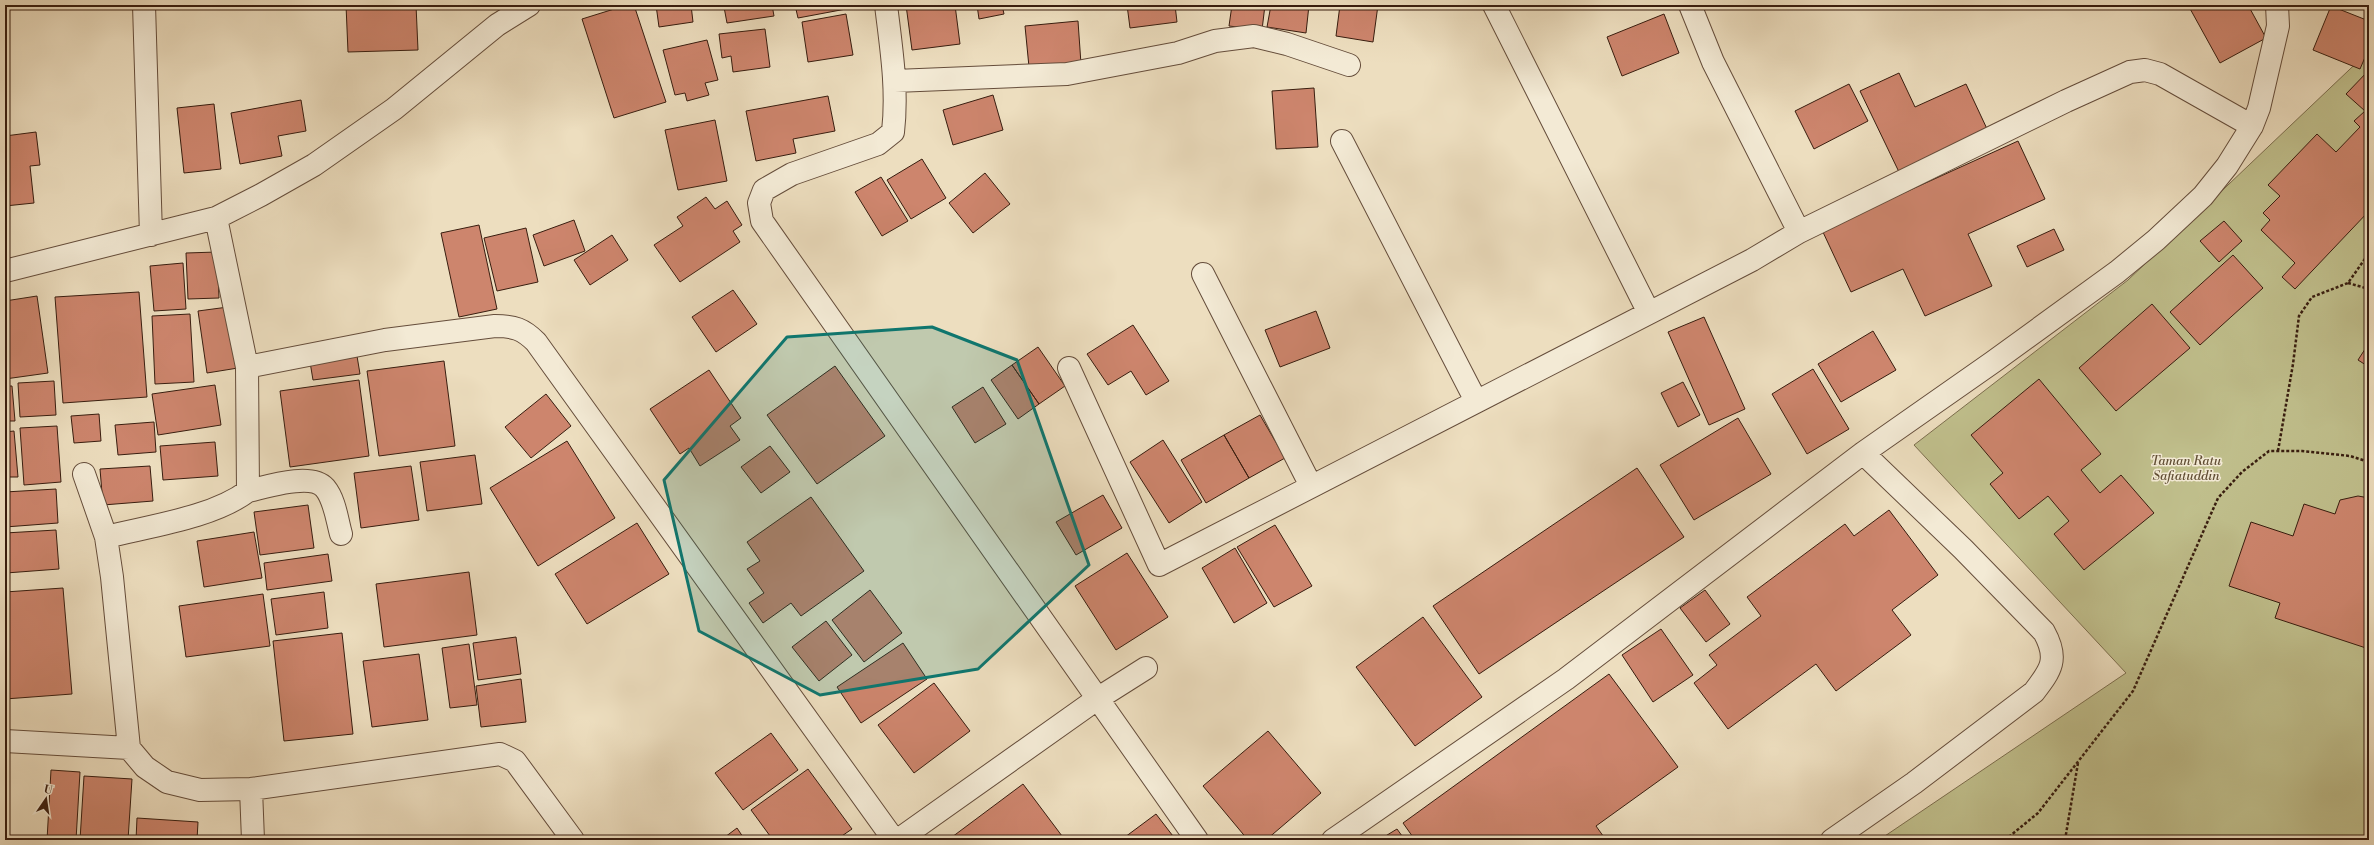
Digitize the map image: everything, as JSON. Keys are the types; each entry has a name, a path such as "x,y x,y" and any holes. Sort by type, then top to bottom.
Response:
{"street":[{"path":"144,5 151,234"},
{"path":"5,271 216,218 261,195 320,160 394,110 498,15 529,5"},
{"path":"886,5 895,81 895,114 893,132 878,144 792,174 764,190 759,203 762,221 1197,840"},
{"path":"1494,5 1649,313"},
{"path":"1690,5 1713,62 1798,232"},
{"path":"1333,840 1566,679 1863,453 1993,362 2117,272 2156,240 2203,196 2226,166 2252,126 2259,108 2278,26 2277,5"},
{"path":"895,81 1067,74 1178,52 1215,42 1254,36 1288,44 1349,64"},
{"path":"1070,368 1159,565 1752,260 1798,232 2066,101 2130,72 2145,70 2160,74 2252,126"},
{"path":"1342,141 1476,402"},
{"path":"216,218 247,367 248,491"},
{"path":"1203,274 1311,486"},
{"path":"247,367 385,340 495,326 510,326 523,330 536,342 894,840"},
{"path":"1832,840 1914,783 2034,692 2047,675 2052,662 2052,647 2044,632 1863,453"},
{"path":"84,474 106,537 112,577 129,748 145,767 167,782 200,790 251,789 500,754 515,761 573,840"},
{"path":"106,537 212,510 235,501 248,491 294,481 310,480 324,487 331,500 341,534"},
{"path":"898,840 1097,699 1146,668"},
{"path":"5,741 129,748"},
{"path":"251,789 253,840"}],"path":[{"path":"2278,451 2294,364 2299,316 2312,296 2348,283 2369,253"},
{"path":"2348,283 2369,289"},
{"path":"2005,840 2038,812 2134,691 2218,498 2242,472 2269,451 2302,450 2344,455 2369,462"},
{"path":"2066,840 2078,763"}],"highlighted area":[{"path":"932,327 1017,360 1089,565 978,669 820,695 699,631 664,480 787,337"}],"green space":[{"name":"Taman Ratu Safiatuddin","path":"2369,51 2369,840 1879,840 2126,673 1914,445 2128,280"}],"building":[{"path":"346,5 416,5 418,50 348,52"},
{"path":"627,5 634,5 666,102 614,118 582,19"},
{"path":"656,5 691,5 693,22 659,27"},
{"path":"714,5 772,5 774,16 727,23 724,7 715,8"},
{"path":"795,5 845,5 846,9 798,18"},
{"path":"906,5 955,5 960,44 912,50"},
{"path":"977,5 1002,5 1004,14 979,19"},
{"path":"1127,5 1175,5 1177,22 1130,28"},
{"path":"1232,5 1265,5 1262,30 1229,26"},
{"path":"1271,5 1309,5 1306,33 1267,27"},
{"path":"1340,5 1378,5 1373,42 1336,36"},
{"path":"2188,5 2248,5 2266,38 2220,63"},
{"path":"2331,6 2369,21 2369,48 2360,69 2313,50"},
{"path":"846,14 853,55 808,62 802,22"},
{"path":"1664,14 1679,53 1622,76 1607,37"},
{"path":"1078,21 1081,64 1029,67 1025,26"},
{"path":"765,29 770,67 733,72 731,56 722,58 719,34"},
{"path":"707,40 718,80 705,83 709,95 687,101 685,93 675,95 663,50"},
{"path":"2369,70 2369,211 2295,289 2282,277 2295,263 2261,230 2270,220 2263,213 2280,196 2268,185 2317,134 2336,152 2360,127 2354,121 2365,111 2346,94"},
{"path":"1899,73 1915,107 1966,84 1988,131 1899,172 1860,91"},
{"path":"1849,84 1868,121 1814,149 1795,111"},
{"path":"1314,88 1318,147 1276,149 1272,91"},
{"path":"993,95 1003,130 953,145 943,110"},
{"path":"828,96 835,131 793,139 796,153 756,161 746,111"},
{"path":"301,100 306,131 278,136 282,156 240,164 231,113"},
{"path":"214,104 221,169 184,173 177,108"},
{"path":"715,120 727,181 678,190 665,130"},
{"path":"36,132 40,165 30,166 34,203 5,206 5,136"},
{"path":"2018,141 2045,199 1968,234 1992,286 1925,316 1903,269 1851,292 1822,230"},
{"path":"922,159 946,198 911,219 887,180"},
{"path":"985,173 1010,204 973,233 949,203"},
{"path":"881,177 908,221 882,236 855,192"},
{"path":"706,197 715,209 727,201 742,225 733,231 740,242 680,282 654,245 683,226 677,217"},
{"path":"574,220 585,251 544,266 533,235"},
{"path":"2224,221 2242,241 2219,262 2200,241"},
{"path":"479,225 497,309 459,317 441,233"},
{"path":"526,228 538,282 497,291 484,238"},
{"path":"2054,229 2064,250 2027,267 2017,246"},
{"path":"612,235 628,260 590,285 574,260"},
{"path":"217,252 219,298 188,299 186,253"},
{"path":"2233,255 2263,288 2200,345 2170,312"},
{"path":"183,263 186,309 154,311 150,266"},
{"path":"733,290 757,324 716,352 692,317"},
{"path":"139,292 147,397 63,403 55,297"},
{"path":"37,296 48,373 5,379 5,301"},
{"path":"2152,304 2190,348 2116,411 2079,368"},
{"path":"228,307 238,368 207,373 198,311"},
{"path":"1316,311 1330,348 1280,367 1265,330"},
{"path":"190,314 194,382 155,384 152,316"},
{"path":"1704,317 1745,409 1709,425 1668,332"},
{"path":"1133,325 1169,381 1146,395 1131,371 1108,385 1087,354"},
{"path":"1873,331 1896,370 1841,402 1818,364"},
{"path":"2369,343 2369,367 2358,360"},
{"path":"1038,347 1065,386 1039,404 1012,365"},
{"path":"356,350 360,374 313,380 309,356"},
{"path":"444,361 455,446 379,456 367,371"},
{"path":"1012,365 1039,404 1018,419 991,380"},
{"path":"835,366 885,436 817,484 767,415"},
{"path":"1813,369 1849,429 1807,454 1772,394"},
{"path":"709,370 741,418 730,426 740,440 700,466 689,448 680,454 650,409"},
{"path":"2039,379 2101,454 2081,470 2100,493 2121,475 2154,513 2084,570 2054,534 2069,521 2048,496 2019,519 1990,484 2003,473 1971,435"},
{"path":"359,380 369,456 290,467 280,391"},
{"path":"54,381 56,415 20,417 18,383"},
{"path":"1683,382 1700,415 1678,427 1661,393"},
{"path":"215,385 221,425 158,435 152,394"},
{"path":"5,386 12,386 15,421 5,421"},
{"path":"983,387 1006,424 975,443 952,407"},
{"path":"546,394 571,426 531,458 505,427"},
{"path":"99,414 101,441 74,443 71,416"},
{"path":"1260,415 1285,458 1249,478 1224,435"},
{"path":"1738,418 1771,474 1694,520 1660,465"},
{"path":"154,422 156,452 118,455 115,425"},
{"path":"57,426 61,482 24,485 20,428"},
{"path":"14,431 18,477 5,477 5,432"},
{"path":"1224,435 1249,478 1206,503 1181,460"},
{"path":"1163,440 1202,502 1169,523 1130,462"},
{"path":"567,441 615,518 538,566 490,488"},
{"path":"215,442 218,476 163,480 160,446"},
{"path":"770,446 790,472 761,493 741,467"},
{"path":"475,455 482,504 427,511 420,462"},
{"path":"150,466 153,501 103,505 100,469"},
{"path":"411,466 419,520 361,528 354,473"},
{"path":"1637,468 1684,537 1479,674 1433,606"},
{"path":"56,489 58,523 5,527 5,492"},
{"path":"1103,495 1122,528 1076,555 1056,522"},
{"path":"2358,496 2369,498 2369,649 2275,618 2280,603 2229,586 2251,522 2293,536 2304,504 2335,514 2340,500"},
{"path":"811,497 864,571 801,616 791,603 763,623 749,603 764,593 747,569 760,561 747,542"},
{"path":"308,505 314,548 260,555 254,512"},
{"path":"1889,510 1938,575 1892,610 1911,635 1836,691 1816,664 1728,729 1694,683 1717,665 1709,655 1761,616 1747,597 1845,524 1854,536"},
{"path":"637,523 669,574 587,624 555,574"},
{"path":"1275,525 1312,586 1274,607 1237,547"},
{"path":"56,530 59,569 6,573 5,533"},
{"path":"254,532 262,578 204,587 197,541"},
{"path":"1235,548 1267,603 1234,623 1202,568"},
{"path":"1127,553 1168,617 1116,650 1075,586"},
{"path":"328,554 332,581 267,590 264,563"},
{"path":"469,572 477,635 384,647 376,584"},
{"path":"63,588 72,694 5,699 5,592"},
{"path":"870,590 902,633 864,662 832,620"},
{"path":"1705,590 1730,624 1706,642 1680,608"},
{"path":"324,592 328,628 276,635 271,599"},
{"path":"263,594 270,646 186,657 179,606"},
{"path":"1423,617 1482,697 1415,746 1356,667"},
{"path":"826,621 852,655 819,681 792,647"},
{"path":"1661,629 1693,675 1653,702 1622,655"},
{"path":"342,633 353,734 284,741 273,641"},
{"path":"516,637 521,674 478,680 473,643"},
{"path":"903,643 927,679 861,723 837,687"},
{"path":"469,644 477,705 450,708 442,648"},
{"path":"419,654 428,720 372,727 363,661"},
{"path":"1609,674 1678,767 1596,826 1606,840 1415,840 1403,823"},
{"path":"521,679 526,722 481,727 476,686"},
{"path":"934,683 970,731 914,773 878,725"},
{"path":"1268,731 1321,793 1266,840 1248,840 1203,786"},
{"path":"771,733 798,770 743,810 715,773"},
{"path":"808,769 852,829 836,840 773,840 751,810"},
{"path":"51,770 80,772 76,840 47,840"},
{"path":"84,776 132,779 128,840 80,840"},
{"path":"1023,784 1065,840 948,840"},
{"path":"1156,814 1176,840 1121,840"},
{"path":"137,818 198,822 197,840 136,840"},
{"path":"737,828 745,840 721,840"},
{"path":"1397,829 1405,840 1379,840"}]}
